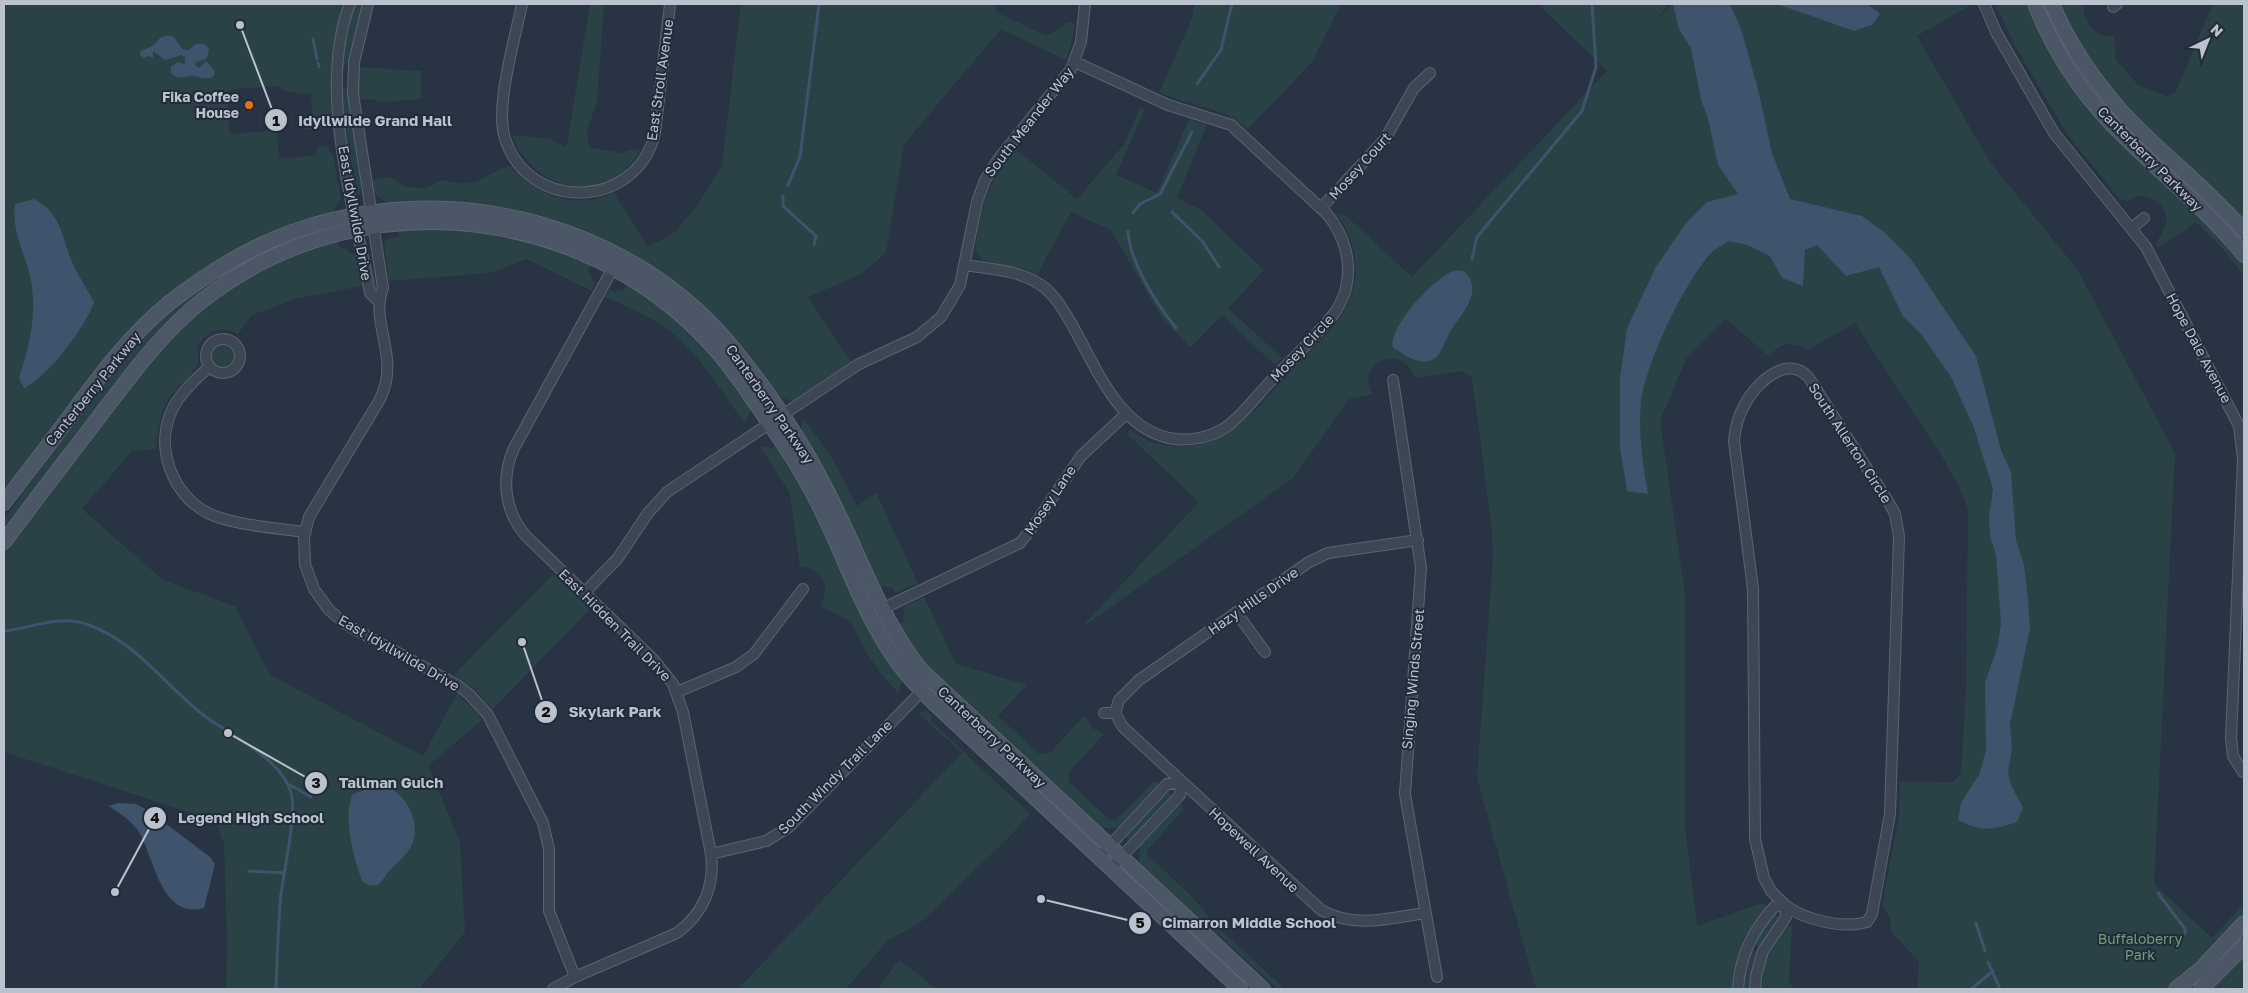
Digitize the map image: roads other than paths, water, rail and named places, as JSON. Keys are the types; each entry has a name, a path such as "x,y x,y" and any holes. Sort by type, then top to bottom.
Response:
{"street":[{"name":"East Idyllwilde Drive","path":"350,4 338,50 337,92 341,137 370,293 378,301"},
{"name":"East Idyllwilde Drive","path":"368,4 357,42 353,86 355,114 383,288 378,301 389,361 385,388 317,501 304,532 304,555 307,572 318,597 329,610 347,625 457,685 469,694 488,715 545,830 549,849 549,911 575,977"},
{"name":"East Stroll Avenue","path":"522,4 502,108 503,126 507,143 521,167 546,186 572,193 600,191 616,184 633,172 652,144 656,133 670,4"},
{"name":"South Meander Way","path":"584,593 618,558 648,513 667,492 859,364 917,337 930,327 956,294 965,265 977,202 984,180 999,158 1064,79 1075,62 1081,42 1086,4"},
{"name":"Hope Dale Avenue","path":"1984,4 1996,32 2054,133 2146,247 2238,421 2243,442 2244,479 2232,738 2233,756 2243,772"},
{"name":"Canterberry Parkway","path":"2035,4 2063,59 2103,113 2223,230 2244,255"},
{"name":"Canterberry Parkway","path":"2052,4 2078,52 2106,93 2132,122 2244,231"},
{"name":"Mosey Circle","path":"965,265 1020,275 1046,288 1062,307 1115,400 1126,414 1143,428 1163,437 1185,439 1211,434 1227,426 1308,343 1338,307 1345,291 1348,276 1348,258 1340,234 1321,208 1231,125 1168,105 1075,62"},
{"name":"Mosey Court","path":"1321,208 1386,139 1414,88 1430,73"},
{"name":"Canterberry Parkway","path":"4,542 145,358 189,312 226,284 273,257 319,239 358,229 372,219 421,208 493,212 547,226 604,248 651,275 696,309 735,350 781,417 829,495 882,609 900,642 927,676 1263,989"},
{"name":"Canterberry Parkway","path":"4,503 118,353 168,304 214,271 259,246 300,229 355,215 372,219 439,221 494,227 548,240 579,251 613,268 652,292 697,330 730,366 812,491 886,645 922,691 1240,989"},
{"path":"2132,228 2144,218"},
{"name":"East Hidden Trail Drive","path":"553,989 575,977 668,939 687,926 698,913 708,895 711,877 710,854 677,692 660,667 521,530 509,506 506,480 514,448 613,268"},
{"path":"209,367 178,400 167,426 165,449 176,483 191,501 213,516 304,532"},
{"name":"South Allerton Circle","path":"1790,367 1798,368 1809,378 1883,492 1895,514 1899,536 1890,820 1872,914 1867,922 1862,923 1824,921 1805,917 1785,905 1771,891 1764,878 1755,839 1753,589 1734,441 1737,422 1748,399 1770,377 1781,369 1790,367"},
{"name":"Singing Winds Street","path":"1393,380 1418,540 1421,578 1405,794 1437,977"},
{"name":"Mosey Lane","path":"882,609 1020,543 1081,456 1126,414"},
{"name":"Hazy Hills Drive","path":"1115,713 1120,700 1139,680 1303,565 1325,554 1418,540"},
{"path":"677,692 730,670 754,654 803,589"},
{"path":"1236,612 1265,652"},
{"name":"South Windy Trail Lane","path":"710,854 766,841 789,827 855,757 922,691"},
{"path":"1104,713 1115,713"},
{"name":"Hopewell Avenue","path":"1115,713 1123,727 1181,782 1308,900 1328,914 1351,921 1365,922 1425,913"},
{"path":"1099,857 1168,784 1181,782 1180,795 1111,868"},
{"path":"1738,989 1742,963 1750,939 1774,907 1785,905 1786,917 1763,952 1756,976 1755,989"},
{"path":"2176,989 2201,968 2244,923"},
{"path":"2201,989 2244,946"}],"water":[{"path":"1673,4 1730,4 1741,29 1758,89 1772,153 1790,199 1862,216 1884,232 1910,258 1976,356 2001,450 2011,472 2016,540 2024,565 2028,598 2030,628 2010,725 2012,749 2008,772 2010,783 2023,808 2017,822 2000,827 1980,828 1958,820 1961,803 1980,773 1986,750 1985,683 1998,645 2001,623 1996,555 1990,536 1989,518 1993,489 1974,428 1951,377 1922,335 1903,316 1879,267 1846,276 1817,245 1805,250 1803,286 1782,278 1770,256 1747,245 1729,241 1712,252 1699,268 1667,325 1644,385 1640,425 1648,494 1627,491 1620,447 1620,379 1627,328 1656,267 1686,223 1707,202 1738,194 1718,165 1708,118 1701,100 1691,48 1679,29"},
{"path":"1777,4 1867,4 1880,14 1872,25 1854,31"},
{"path":"168,35 174,37 183,50 189,50 195,44 205,44 209,49 208,56 204,60 196,62 195,65 199,68 206,61 215,71 214,76 183,78 175,76 171,73 171,67 178,62 185,64 185,57 181,55 165,60 153,51 153,58 149,56 144,58 140,55 141,51"},
{"path":"34,199 44,205 56,219 73,264 94,302 84,323 65,350 43,374 24,388 19,378 30,337 33,296 28,268 16,229 14,213 15,204"},
{"path":"1456,270 1464,271 1470,279 1472,295 1439,354 1433,360 1424,362 1410,358 1393,348 1393,339 1398,328 1415,303 1437,282"},
{"path":"381,784 396,792 408,805 412,813 415,830 414,839 401,860 381,882 373,886 363,882 360,874 353,851 349,813 353,794"},
{"path":"118,803 136,804 149,811 210,857 215,864 204,908 189,909 177,904 168,895 160,882 137,829 109,806"}],"waterway":[{"path":"788,185 800,157 819,4"},
{"path":"1197,84 1221,50 1232,4"},
{"path":"1472,259 1477,237 1582,111 1596,67 1592,4"},
{"path":"313,39 317,59"},
{"path":"318,63 319,67"},
{"path":"1133,213 1140,204 1160,194 1192,132"},
{"path":"783,196 783,206 816,236 814,245"},
{"path":"1172,212 1203,242 1219,267"},
{"path":"1128,231 1134,256 1145,282 1160,307 1176,328"},
{"path":"4,631 57,621 68,621 89,625 106,632 135,653 202,714 266,758 286,780 291,793 292,813 281,894 276,989"},
{"path":"290,785 311,797"},
{"path":"249,871 284,873"},
{"path":"2158,893 2185,929 2185,934"},
{"path":"1976,923 1985,951"},
{"path":"1988,962 2000,989"},
{"path":"1971,989 1993,971"}],"place":[{"name":"Idyllwilde Grand Hall","path":"240,25"},
{"name":"Fika Coffee House","path":"249,105"},
{"name":"Skylark Park","path":"522,642"},
{"name":"Tallman Gulch","path":"228,733"},
{"name":"Legend High School","path":"115,892"},
{"name":"Cimarron Middle School","path":"1041,899"}],"park label":[{"name":"Buffaloberry Park","path":"2140,948"}]}
